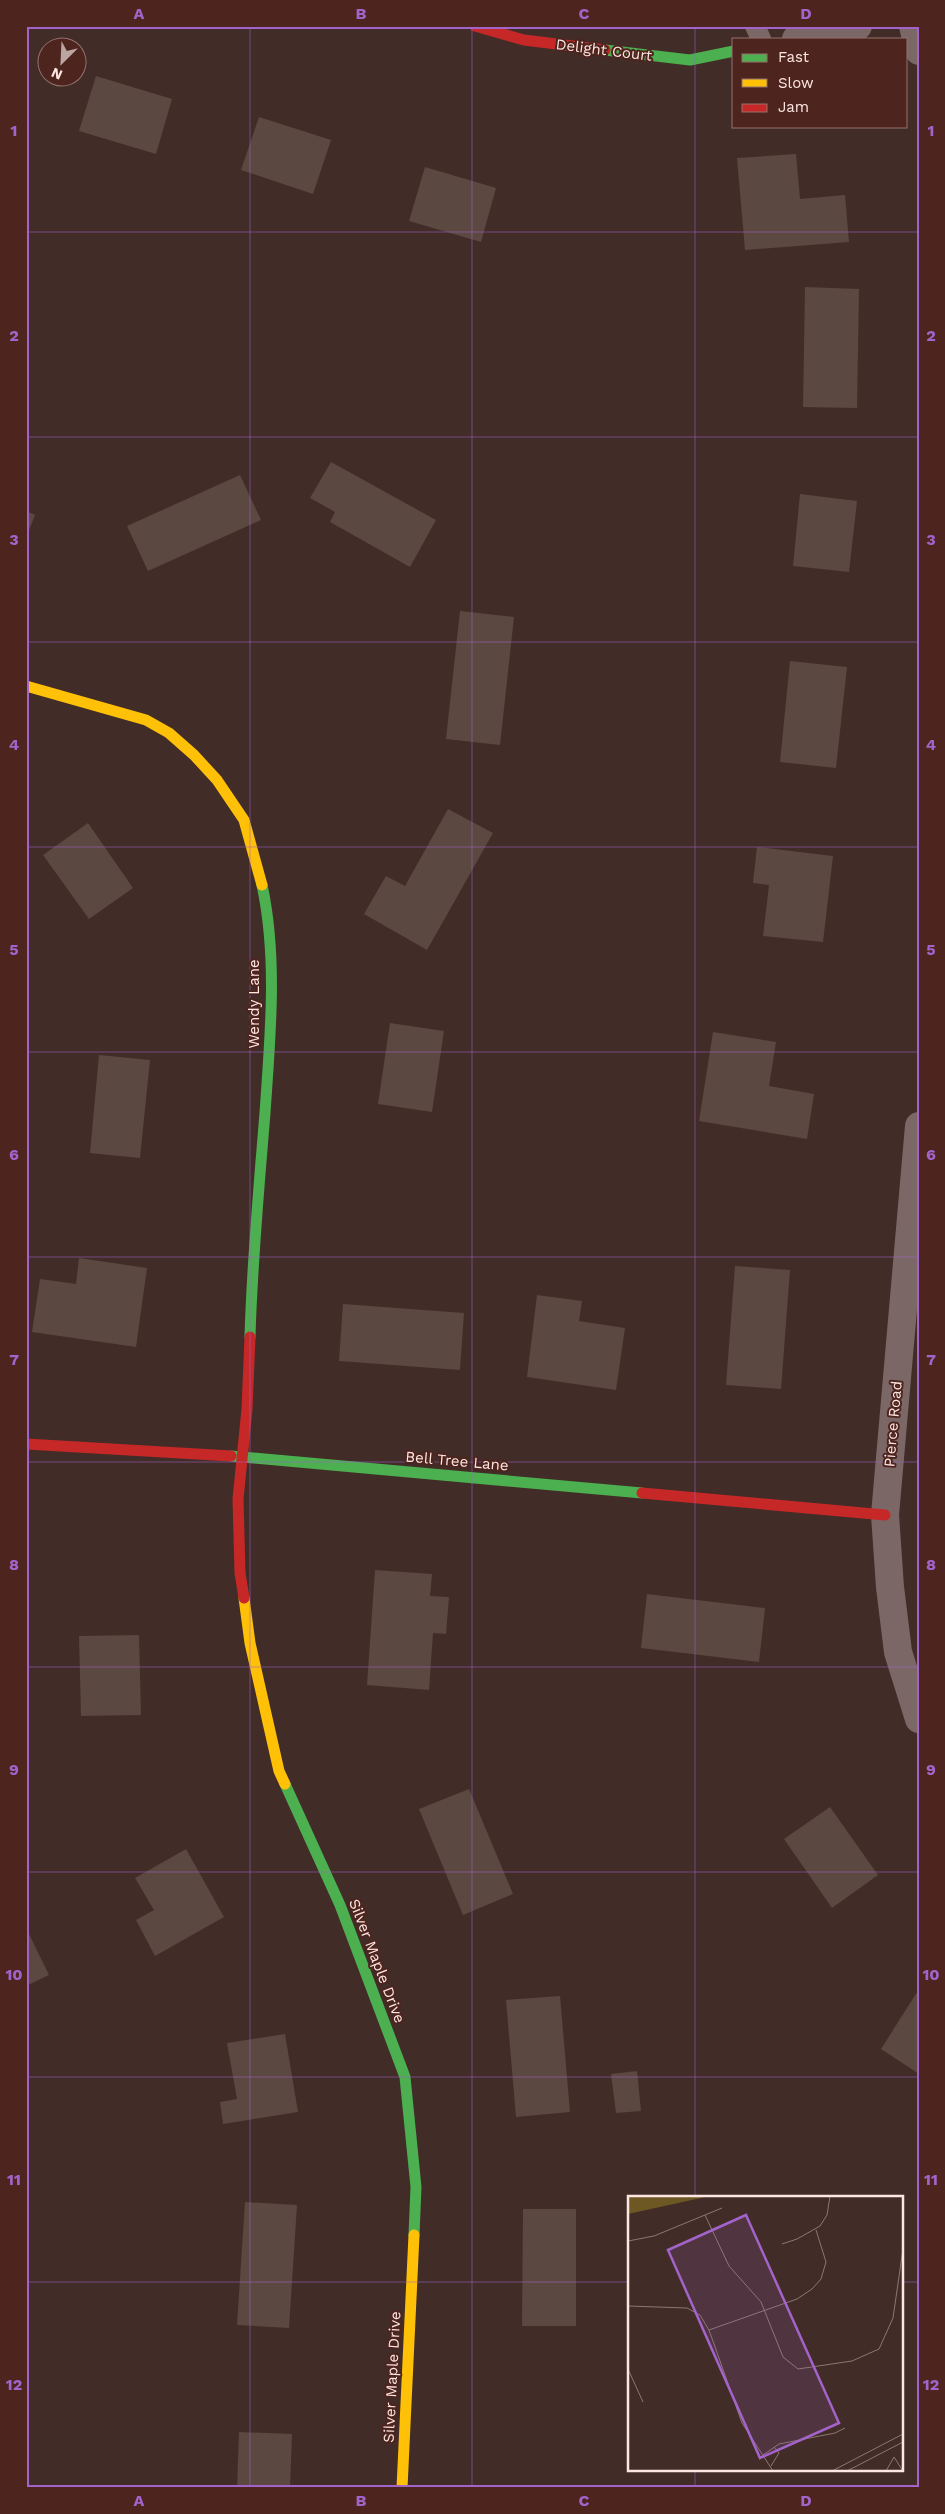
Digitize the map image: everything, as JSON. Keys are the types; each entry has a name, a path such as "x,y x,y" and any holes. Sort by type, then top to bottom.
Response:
{"street":[{"name":"Delight Court","path":"475,26 524,40 690,60 732,51"},
{"path":"801,38 858,26"},
{"path":"912,26 919,51"},
{"name":"Wendy Lane","path":"26,686 146,720 170,733 217,780 244,820 255,855 269,918 271,1030 252,1273 250,1349 242,1457"},
{"name":"Pierce Road","path":"919,1126 885,1515 890,1587 898,1652 919,1719"},
{"name":"Bell Tree Lane","path":"26,1444 242,1457 885,1515"},
{"name":"Silver Maple Drive","path":"242,1457 238,1499 240,1573 250,1643 279,1771 340,1905 405,2077 416,2187 402,2488"}],"lane":[{"path":"756,26 761,38"}],"building":[{"path":"96,76 172,99 156,154 79,131"},
{"path":"259,117 331,140 313,194 241,170"},
{"path":"796,154 800,199 845,195 849,242 745,250 737,158"},
{"path":"425,167 496,188 481,242 409,221"},
{"path":"805,287 859,289 857,408 803,407"},
{"path":"331,462 436,520 410,567 330,522 335,512 310,498"},
{"path":"240,475 261,520 148,571 127,526"},
{"path":"800,494 857,501 849,572 793,566"},
{"path":"26,511 35,515 26,538"},
{"path":"460,611 514,617 500,745 446,739"},
{"path":"790,661 847,667 836,768 780,762"},
{"path":"448,809 493,833 427,950 364,914 386,876 405,886"},
{"path":"88,823 133,888 89,919 43,855"},
{"path":"757,847 833,856 823,942 763,936 769,885 753,883"},
{"path":"390,1023 444,1031 432,1112 378,1104"},
{"path":"713,1032 776,1042 769,1086 814,1094 807,1139 699,1121"},
{"path":"99,1055 150,1060 140,1158 90,1153"},
{"path":"79,1258 147,1268 136,1347 32,1332 40,1279 76,1284"},
{"path":"735,1266 790,1270 781,1389 726,1385"},
{"path":"537,1295 582,1301 579,1321 625,1328 616,1390 527,1377"},
{"path":"343,1304 464,1313 460,1370 339,1361"},
{"path":"375,1570 432,1574 430,1596 449,1597 446,1634 433,1633 429,1690 367,1685"},
{"path":"647,1594 765,1608 759,1662 641,1648"},
{"path":"139,1635 141,1715 81,1716 79,1636"},
{"path":"469,1789 513,1894 463,1915 419,1809"},
{"path":"830,1807 878,1875 832,1908 784,1839"},
{"path":"186,1849 224,1917 155,1956 136,1920 154,1910 135,1878"},
{"path":"29,1934 49,1975 26,1986 26,1935"},
{"path":"919,1989 919,2074 881,2049"},
{"path":"560,1996 570,2112 516,2117 506,2000"},
{"path":"285,2034 298,2112 223,2124 220,2102 237,2099 227,2043"},
{"path":"637,2071 641,2111 616,2113 611,2074"},
{"path":"245,2202 297,2205 289,2328 237,2325"},
{"path":"523,2209 576,2209 576,2326 522,2326"},
{"path":"239,2432 292,2434 290,2488 237,2488"}],"traffic: fast":[{"path":"605,50 690,60 732,51"},
{"path":"250,1337 271,999 270,941 262,885"},
{"path":"231,1456 642,1493"},
{"path":"285,1784 340,1905 405,2077 416,2187 414,2235"}],"traffic: slow":[{"path":"26,686 146,720 169,733 194,755 217,780 244,820 262,885"},
{"path":"244,1598 250,1643 279,1771 285,1784"},
{"path":"402,2488 414,2235"}],"traffic: jam":[{"path":"475,26 524,40 605,50"},
{"path":"244,1598 240,1573 238,1499 247,1409 250,1337"},
{"path":"26,1444 231,1456"},
{"path":"642,1493 885,1515"}]}
